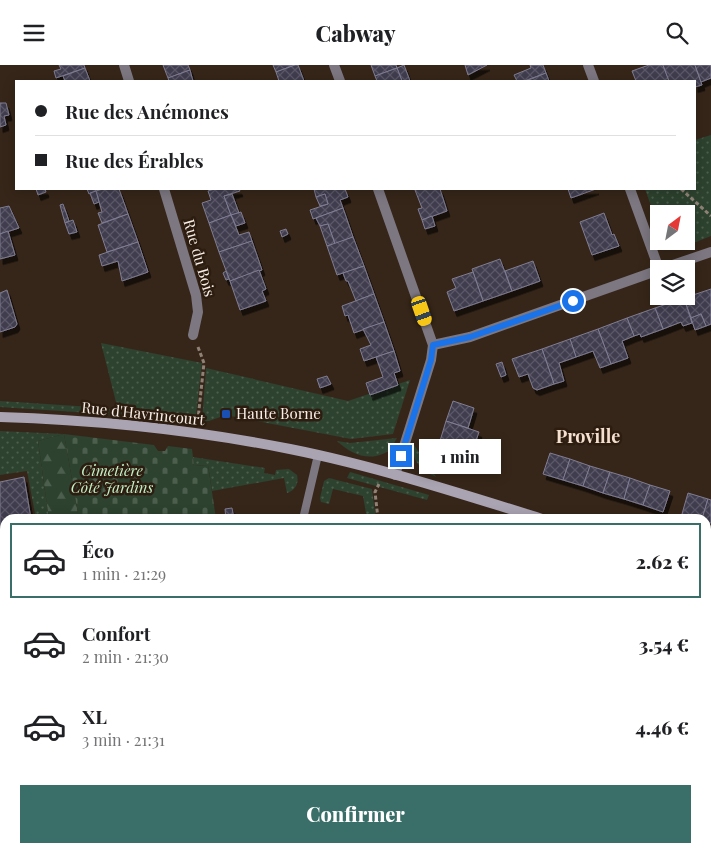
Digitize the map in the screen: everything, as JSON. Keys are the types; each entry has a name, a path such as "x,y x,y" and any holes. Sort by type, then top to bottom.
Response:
{"street":[{"path":"124,65 130,80"},
{"path":"334,65 340,80"},
{"path":"588,65 594,80"},
{"name":"Rue du Bois","path":"164,190 197,304 198,312 193,335"},
{"path":"378,190 433,345 431,360 395,475"},
{"path":"630,190 657,260"},
{"path":"687,260 711,252"},
{"path":"433,345 470,337 650,273"},
{"name":"Rue d'Havrincourt","path":"0,417 104,424 194,434 266,445 318,455 384,472 525,514"}],"lane":[{"path":"304,514 318,455"}],"path":[{"path":"681,190 711,216"},
{"path":"193,335 204,363 199,416 194,434"},
{"path":"377,514 374,493 384,472"}],"green space":[{"path":"711,135 711,236 695,242 695,205 651,205 645,190 696,190 696,140"},
{"path":"101,343 202,363 196,415 117,406"},
{"path":"206,368 348,401 410,380 393,434 351,439 226,415 209,421 202,421"},
{"path":"0,401 92,407 186,419 185,424 91,413 0,407"},
{"path":"0,431 64,434 38,441 48,514 35,514 27,471 0,475"},
{"path":"64,434 78,514 48,514 38,441"},
{"name":"Cimetière Côté Jardins","path":"64,434 154,445 158,451 165,451 168,446 192,449 194,466 208,465 215,514 78,514"},
{"path":"397,438 390,450 383,454 369,457 349,450 337,441 350,443"},
{"path":"414,445 436,477 427,472 416,461 413,451"},
{"path":"193,457 265,468 264,473 275,475 276,470 289,469 297,475 298,481 295,488 287,493 284,478 212,491 208,465 194,466"},
{"path":"350,472 429,495 427,500 347,478"},
{"path":"329,478 372,489 375,514 366,514 363,496 333,489 329,504 321,502 320,498 324,481"}],"building":[{"path":"59,65 84,65 85,68 56,78 54,71 61,69"},
{"path":"163,65 188,65 190,70 168,78"},
{"path":"273,65 295,65 276,72"},
{"path":"298,65 304,80 279,80 276,72"},
{"path":"371,65 396,65 397,68 375,76"},
{"path":"404,65 410,80 402,80 397,68"},
{"path":"465,65 487,65 468,75"},
{"path":"530,65 543,65 546,73 527,80 516,80 514,75 531,68"},
{"path":"649,65 663,65 669,80 636,80 632,71"},
{"path":"663,65 695,65 702,85 696,87 696,80 669,80"},
{"path":"695,65 711,65 711,78 701,82"},
{"path":"85,68 90,80 65,80 63,76"},
{"path":"397,68 402,80 377,80 375,76"},
{"path":"190,70 193,80 169,80 168,78"},
{"path":"546,73 549,80 528,80"},
{"path":"0,103 6,103 9,115 4,116 6,125 0,127"},
{"path":"36,190 45,190 46,192 38,195"},
{"path":"87,190 96,190 96,191 89,194"},
{"path":"119,190 128,214 102,223 98,213 102,212 96,191"},
{"path":"240,190 224,196 231,215 209,223 202,203 211,200 208,191"},
{"path":"314,190 345,190 348,197 340,200 343,208 313,219 310,210 328,204 325,194 316,197"},
{"path":"415,190 440,190 447,211 422,220 418,209 422,208"},
{"path":"568,190 593,190 571,198"},
{"path":"96,191 99,202 94,204 90,193"},
{"path":"232,194 239,213 231,215 224,196"},
{"path":"325,194 328,204 320,206 316,197"},
{"path":"63,204 69,221 65,223 60,205"},
{"path":"9,206 19,228 0,234 0,208"},
{"path":"343,208 353,237 335,244 328,224 320,226 316,218"},
{"path":"241,212 245,223 236,226 231,215"},
{"path":"604,213 612,235 614,234 619,246 592,255 580,222"},
{"path":"128,214 138,242 107,252 98,225"},
{"path":"231,215 239,235 249,232 252,241 219,252 209,223"},
{"path":"432,216 435,226 425,229 422,220"},
{"path":"73,220 77,232 69,234 65,223"},
{"path":"328,224 335,244 327,246 320,226"},
{"path":"286,229 288,234 282,237 280,231"},
{"path":"8,231 15,255 0,259 0,234"},
{"path":"353,237 364,266 337,275 327,246"},
{"path":"252,241 262,270 230,281 219,252"},
{"path":"138,242 148,272 122,281 118,261 102,266 99,255"},
{"path":"500,259 512,291 483,301 472,269"},
{"path":"533,261 540,281 512,291 505,271"},
{"path":"364,266 374,294 356,301 343,273"},
{"path":"259,270 266,289 262,291 266,301 240,310 230,281"},
{"path":"226,271 229,279 226,280 223,273"},
{"path":"473,272 483,301 454,311 447,292 456,288 452,279"},
{"path":"711,289 711,324 706,326 701,314 691,318 686,305 695,305 695,294"},
{"path":"7,290 17,324 15,327 0,332 0,293"},
{"path":"374,294 384,322 354,333 348,315 345,316 342,306"},
{"path":"664,305 686,305 692,323 683,326 681,322 663,329 655,308"},
{"path":"655,308 663,329 641,337 640,334 634,336 627,318"},
{"path":"701,314 706,326 695,330 691,318"},
{"path":"627,318 634,336 622,341 628,358 611,364 598,329"},
{"path":"384,322 394,351 364,361 360,349 371,345 363,329"},
{"path":"598,329 611,364 600,368 593,351 576,357 570,339"},
{"path":"570,339 576,357 559,363 564,381 554,384 542,349"},
{"path":"542,349 554,384 537,390 533,388 528,374 519,377 512,359"},
{"path":"394,351 400,371 394,373 398,385 370,395 366,383 383,377 376,357"},
{"path":"502,362 506,375 501,377 496,364"},
{"path":"327,376 331,384 320,388 317,379"},
{"path":"453,401 474,408 468,428 446,421"},
{"path":"446,421 479,432 469,461 437,451"},
{"path":"550,453 570,459 563,480 543,474"},
{"path":"570,459 590,466 583,486 563,480"},
{"path":"590,466 610,472 603,493 583,486"},
{"path":"610,472 630,478 624,499 603,493"},
{"path":"24,477 30,514 0,514 0,482"},
{"path":"630,478 650,485 643,505 624,499"},
{"path":"650,485 670,491 663,512 643,505"},
{"path":"688,493 708,499 704,514 682,514"},
{"path":"708,499 711,500 711,514 704,514"},
{"path":"232,508 233,514 226,514 225,509"}],"place":[{"name":"Haute Borne","path":"226,414"}],"district":[{"name":"Proville","path":"588,437"}],"route":[{"path":"401,456 431,360 433,345 470,337 573,301"}]}
